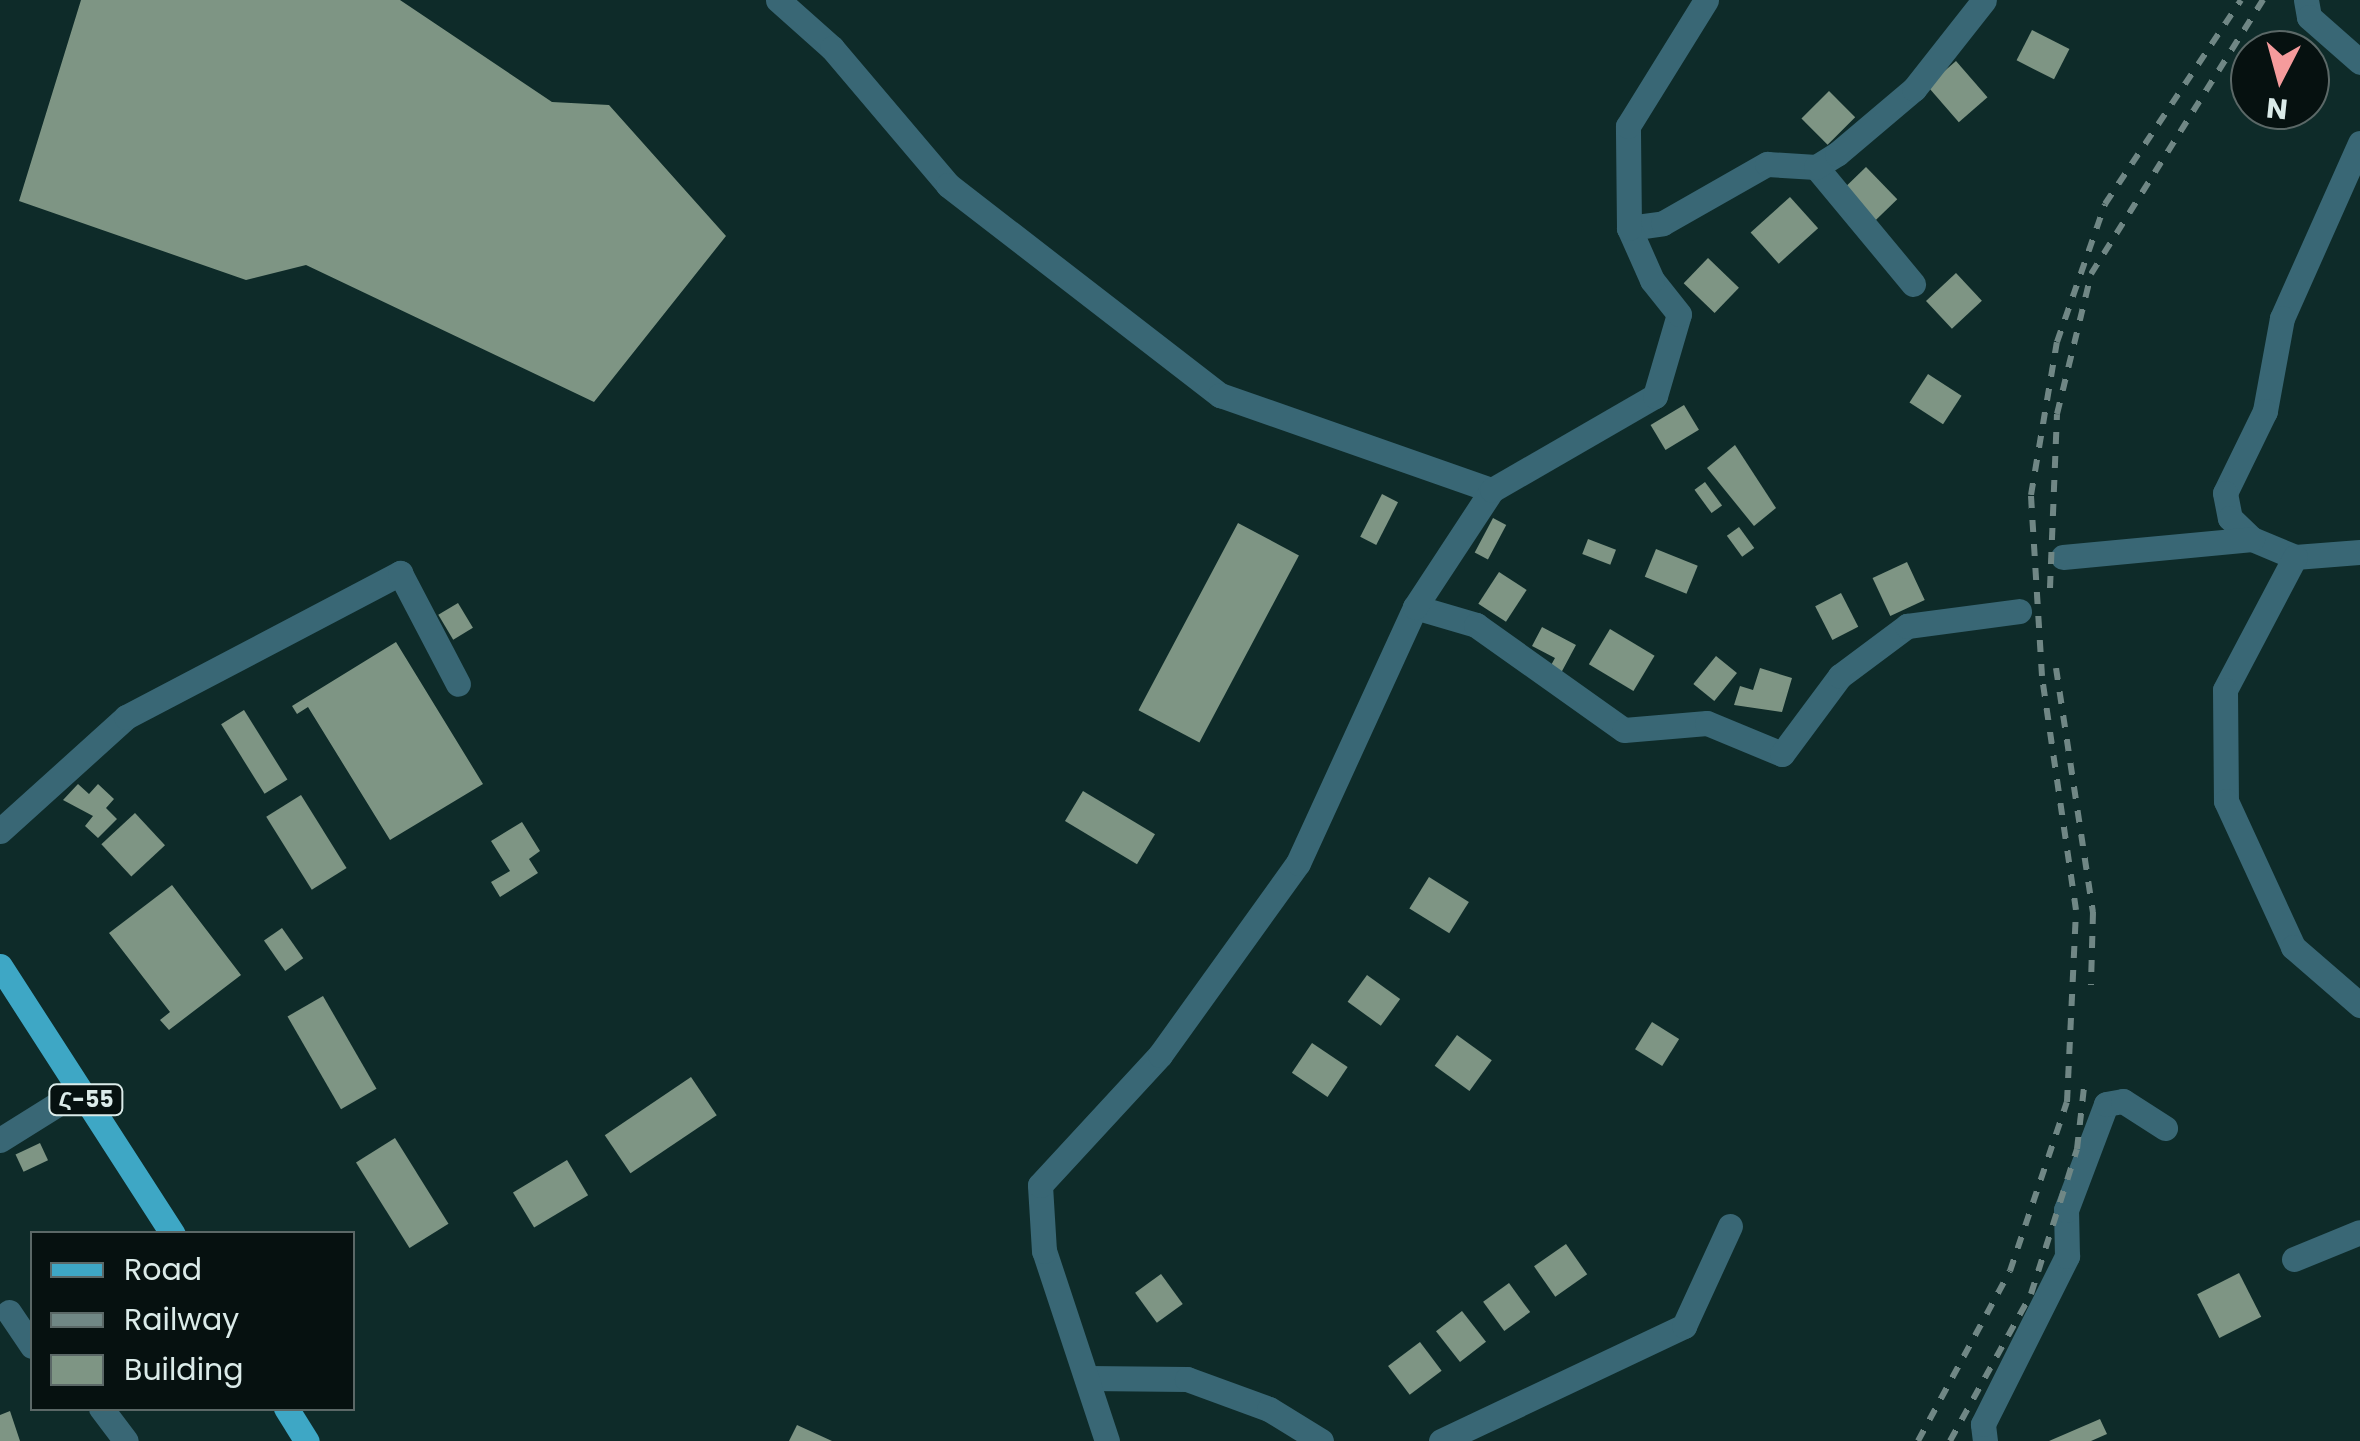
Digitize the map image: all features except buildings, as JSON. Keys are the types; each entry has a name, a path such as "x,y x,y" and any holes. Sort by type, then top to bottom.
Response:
{"main road":[{"name":"Հ-55","path":"0,966 171,1231"},
{"path":"288,1411 307,1441"}],"street":[{"path":"778,0 832,48 948,185 1220,394 1492,490"},
{"path":"1107,1441 1044,1251 1040,1185 1160,1055 1298,863 1415,607 1492,490 1655,396 1679,314 1652,280 1629,228 1628,126 1706,0"},
{"path":"1629,228 1663,222 1767,164 1816,167 1914,89 1984,0"},
{"path":"2306,0 2309,17 2360,62"},
{"path":"2360,143 2282,318 2265,411 2226,494 2230,518 2252,539 2295,557 2360,552"},
{"path":"1816,167 1913,284"},
{"path":"2063,557 2252,539"},
{"path":"2295,557 2225,690 2226,800 2293,947 2360,1006"},
{"path":"0,830 126,717 400,573 458,684"},
{"path":"1415,607 1476,626 1624,730 1707,724 1782,754 1840,676 1907,626 2018,611"},
{"path":"0,1140 80,1090"},
{"path":"1985,1441 1982,1424 2067,1256 2066,1210 2106,1104 2123,1101 2165,1128"},
{"path":"1441,1441 1684,1326 1730,1226"},
{"path":"2294,1259 2360,1232"},
{"path":"9,1312 30,1343"},
{"path":"1087,1378 1187,1380 1269,1408 1321,1441"},
{"path":"103,1411 126,1441"}],"railway":[{"path":"1918,1441 2010,1271 2067,1102 2076,910 2042,676 2031,495 2057,342 2105,204 2241,0"},
{"path":"2050,588 2057,414 2091,274 2263,0"},
{"path":"2056,668 2093,912 2091,985"},
{"path":"1950,1441 2031,1294 2077,1149 2085,1079"}]}
